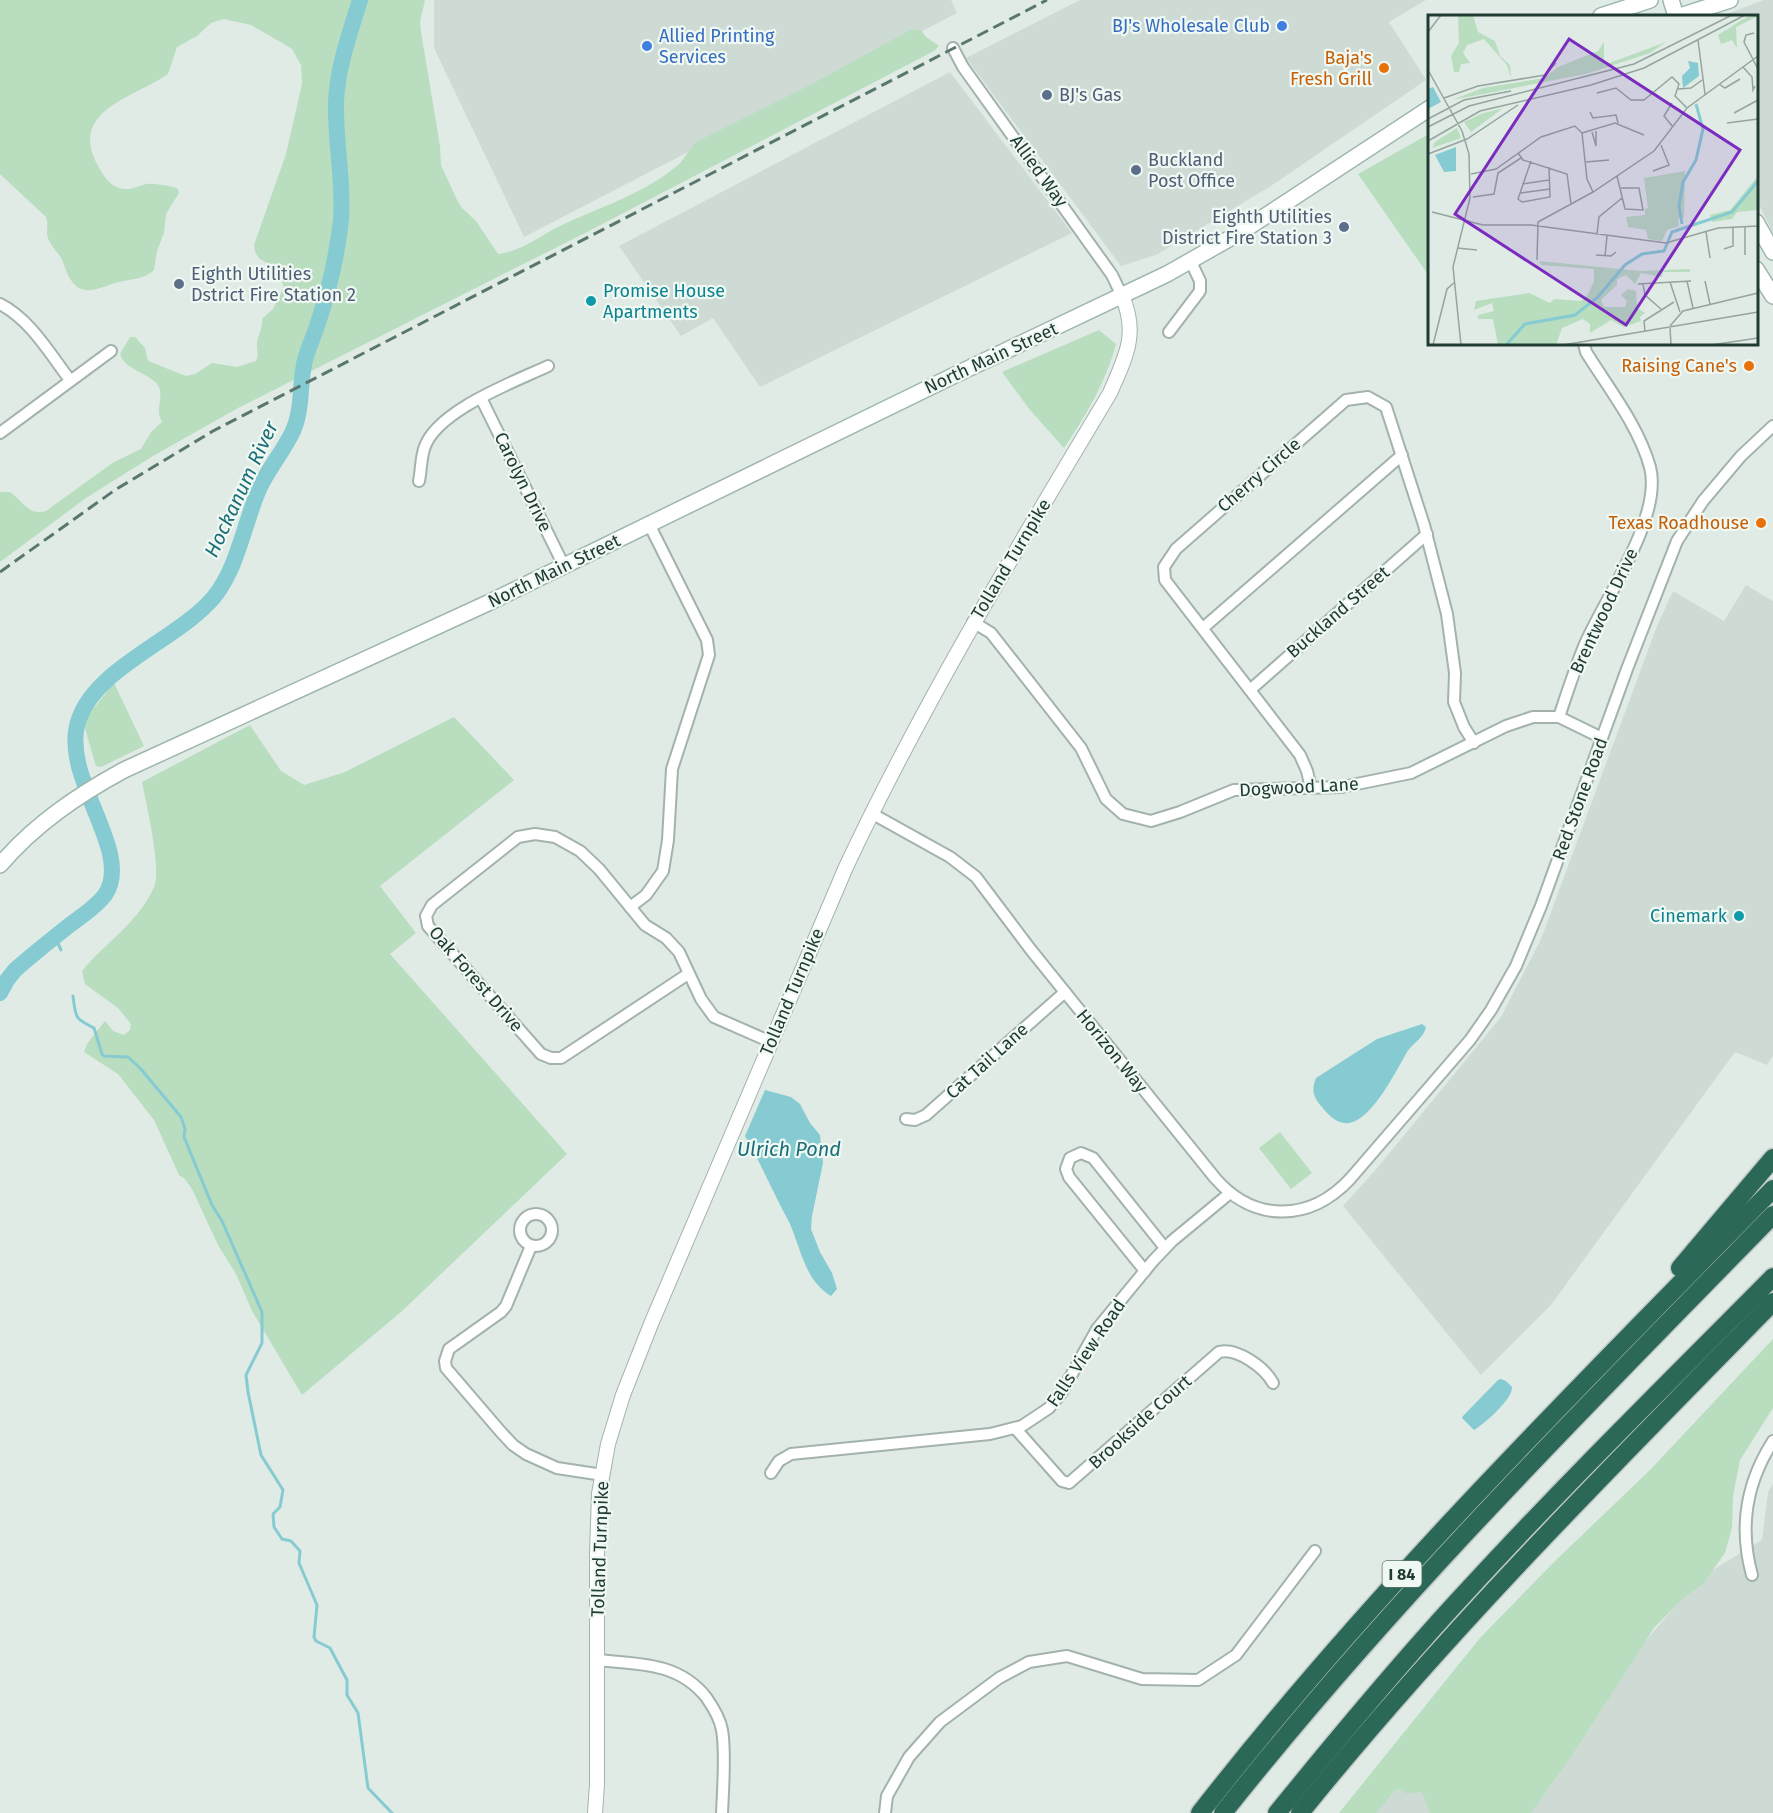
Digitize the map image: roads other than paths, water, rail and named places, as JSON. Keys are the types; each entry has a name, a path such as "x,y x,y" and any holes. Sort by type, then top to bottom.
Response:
{"highway":[{"path":"1618,1348 1682,1266 1773,1158"},
{"name":"I 84","path":"1200,1813 1370,1609 1485,1484 1773,1189"},
{"path":"1223,1813 1331,1682 1428,1571 1773,1215"},
{"path":"1277,1813 1369,1702 1466,1592 1610,1441 1773,1277"},
{"path":"1300,1813 1400,1694 1500,1582 1773,1302"},
{"path":"1742,1333 1773,1313"}],"main road":[{"path":"1604,15 1648,0 1650,15"},
{"path":"1671,0 1678,15"},
{"path":"1681,15 1730,0"},
{"path":"1122,297 1191,262 1241,232 1428,109"},
{"path":"1758,226 1773,252"},
{"path":"1758,272 1773,296"},
{"name":"North Main Street","path":"0,865 38,825 98,784 124,770 564,566 959,373 1122,297"}],"street":[{"name":"Allied Way","path":"953,48 963,66 1112,275 1122,297"},
{"path":"1169,332 1200,291 1199,279 1191,262"},
{"name":"Tolland Turnpike","path":"595,1813 599,1494 608,1444 623,1395 771,1042 871,813 973,622 1110,393 1123,363 1130,337 1129,313 1122,297"},
{"path":"0,304 15,313 29,327 70,380"},
{"name":"Brentwood Drive","path":"1559,717 1585,645 1643,529 1652,499 1650,469 1635,428 1586,352 1584,345"},
{"path":"0,433 111,351"},
{"path":"419,481 424,448 438,428 456,411 549,366"},
{"name":"Cherry Circle","path":"1311,788 1300,754 1165,580 1164,567 1176,549 1346,400 1368,397 1386,407 1427,534 1447,614 1455,673 1454,702 1464,727 1474,743"},
{"name":"Carolyn Drive","path":"482,398 564,566"},
{"name":"Red Stone Road","path":"1366,1161 1470,1040 1511,975 1541,906 1677,541 1703,501 1741,456 1773,426"},
{"path":"1203,628 1402,455"},
{"path":"630,907 646,895 663,871 668,840 672,769 709,655 707,640 649,524"},
{"name":"Buckland Street","path":"1250,690 1427,534"},
{"name":"Dogwood Lane","path":"973,622 991,633 1081,748 1106,799 1123,814 1151,821 1234,790 1342,787 1411,773 1506,726 1533,717 1559,717 1602,738"},
{"name":"Horizon Way","path":"871,813 950,857 969,871 1215,1178 1230,1193 1244,1202 1265,1210 1284,1212 1299,1210 1318,1204 1335,1193 1366,1161"},
{"name":"Oak Forest Drive","path":"688,974 561,1058 551,1058 542,1054 428,926 426,916 432,905 518,837 535,834 555,837 580,851 599,869 645,925 666,938 679,952 701,999 714,1017 771,1042"},
{"name":"Cat Tail Lane","path":"906,1119 916,1120 926,1115 1065,992"},
{"path":"1145,1271 1069,1177 1066,1168 1070,1158 1081,1154 1093,1158 1165,1248"},
{"name":"Falls View Road","path":"771,1473 779,1461 791,1454 986,1435 1015,1428 1038,1417 1055,1401 1097,1329 1145,1271 1165,1248 1230,1193"},
{"path":"531,1246 506,1306 449,1349 445,1361 446,1368 513,1445 526,1454 557,1468 603,1475"},
{"name":"Brookside Court","path":"1015,1428 1062,1481 1069,1483 1219,1352 1230,1351 1258,1365 1273,1383"},
{"path":"1752,1575 1745,1539 1746,1510 1758,1469 1773,1442"},
{"path":"885,1813 887,1796 909,1757 940,1722 999,1677 1029,1662 1067,1656 1142,1679 1198,1680 1236,1655 1315,1551"},
{"path":"597,1660 650,1665 688,1678 699,1688 717,1716 723,1733 722,1813"}],"water":[{"path":"1422,1024 1426,1027 1423,1034 1407,1052 1382,1094 1366,1113 1358,1120 1345,1123 1337,1121 1327,1113 1314,1093 1316,1078 1377,1039"},
{"name":"Ulrich Pond","path":"765,1090 791,1097 800,1104 810,1123 820,1135 823,1163 811,1229 837,1289 831,1296 814,1281 788,1220 745,1136"},
{"path":"1501,1379 1512,1387 1508,1398 1497,1411 1474,1430 1462,1418 1463,1416"}],"waterway":[{"name":"Hockanum River","path":"0,993 15,970 89,911 105,895 112,877 111,857 78,764 75,741 79,719 89,701 103,684 199,612 214,597 235,559 259,489 296,423 305,360 326,298 341,220 336,118 337,90 345,51 360,0"},
{"path":"55,937 61,950"},
{"path":"73,996 77,1016 94,1028 102,1054 128,1057 181,1117 185,1129 184,1137 212,1205 222,1221 262,1312 262,1343 246,1375 261,1455 283,1490 280,1507 273,1514 274,1527 282,1539 291,1541 300,1551 299,1563 317,1605 314,1637 316,1641 330,1648 347,1680 347,1695 358,1713 368,1788 392,1813"}],"railway":[{"path":"0,572 115,490 213,431 1047,0"}],"place":[{"name":"BJ's Wholesale Club","path":"1282,26"},
{"name":"Allied Printing Services","path":"647,46"},
{"name":"Baja's Fresh Grill","path":"1384,68"},
{"name":"BJ's Gas","path":"1047,95"},
{"name":"Buckland Post Office","path":"1136,170"},
{"name":"Eighth Utilities District Fire Station 3","path":"1344,227"},
{"name":"Eighth Utilities Dstrict Fire Station 2","path":"179,284"},
{"name":"Promise House Apartments","path":"591,301"},
{"name":"Raising Cane's","path":"1749,366"},
{"name":"Texas Roadhouse","path":"1761,523"},
{"name":"Cinemark","path":"1739,916"}]}
